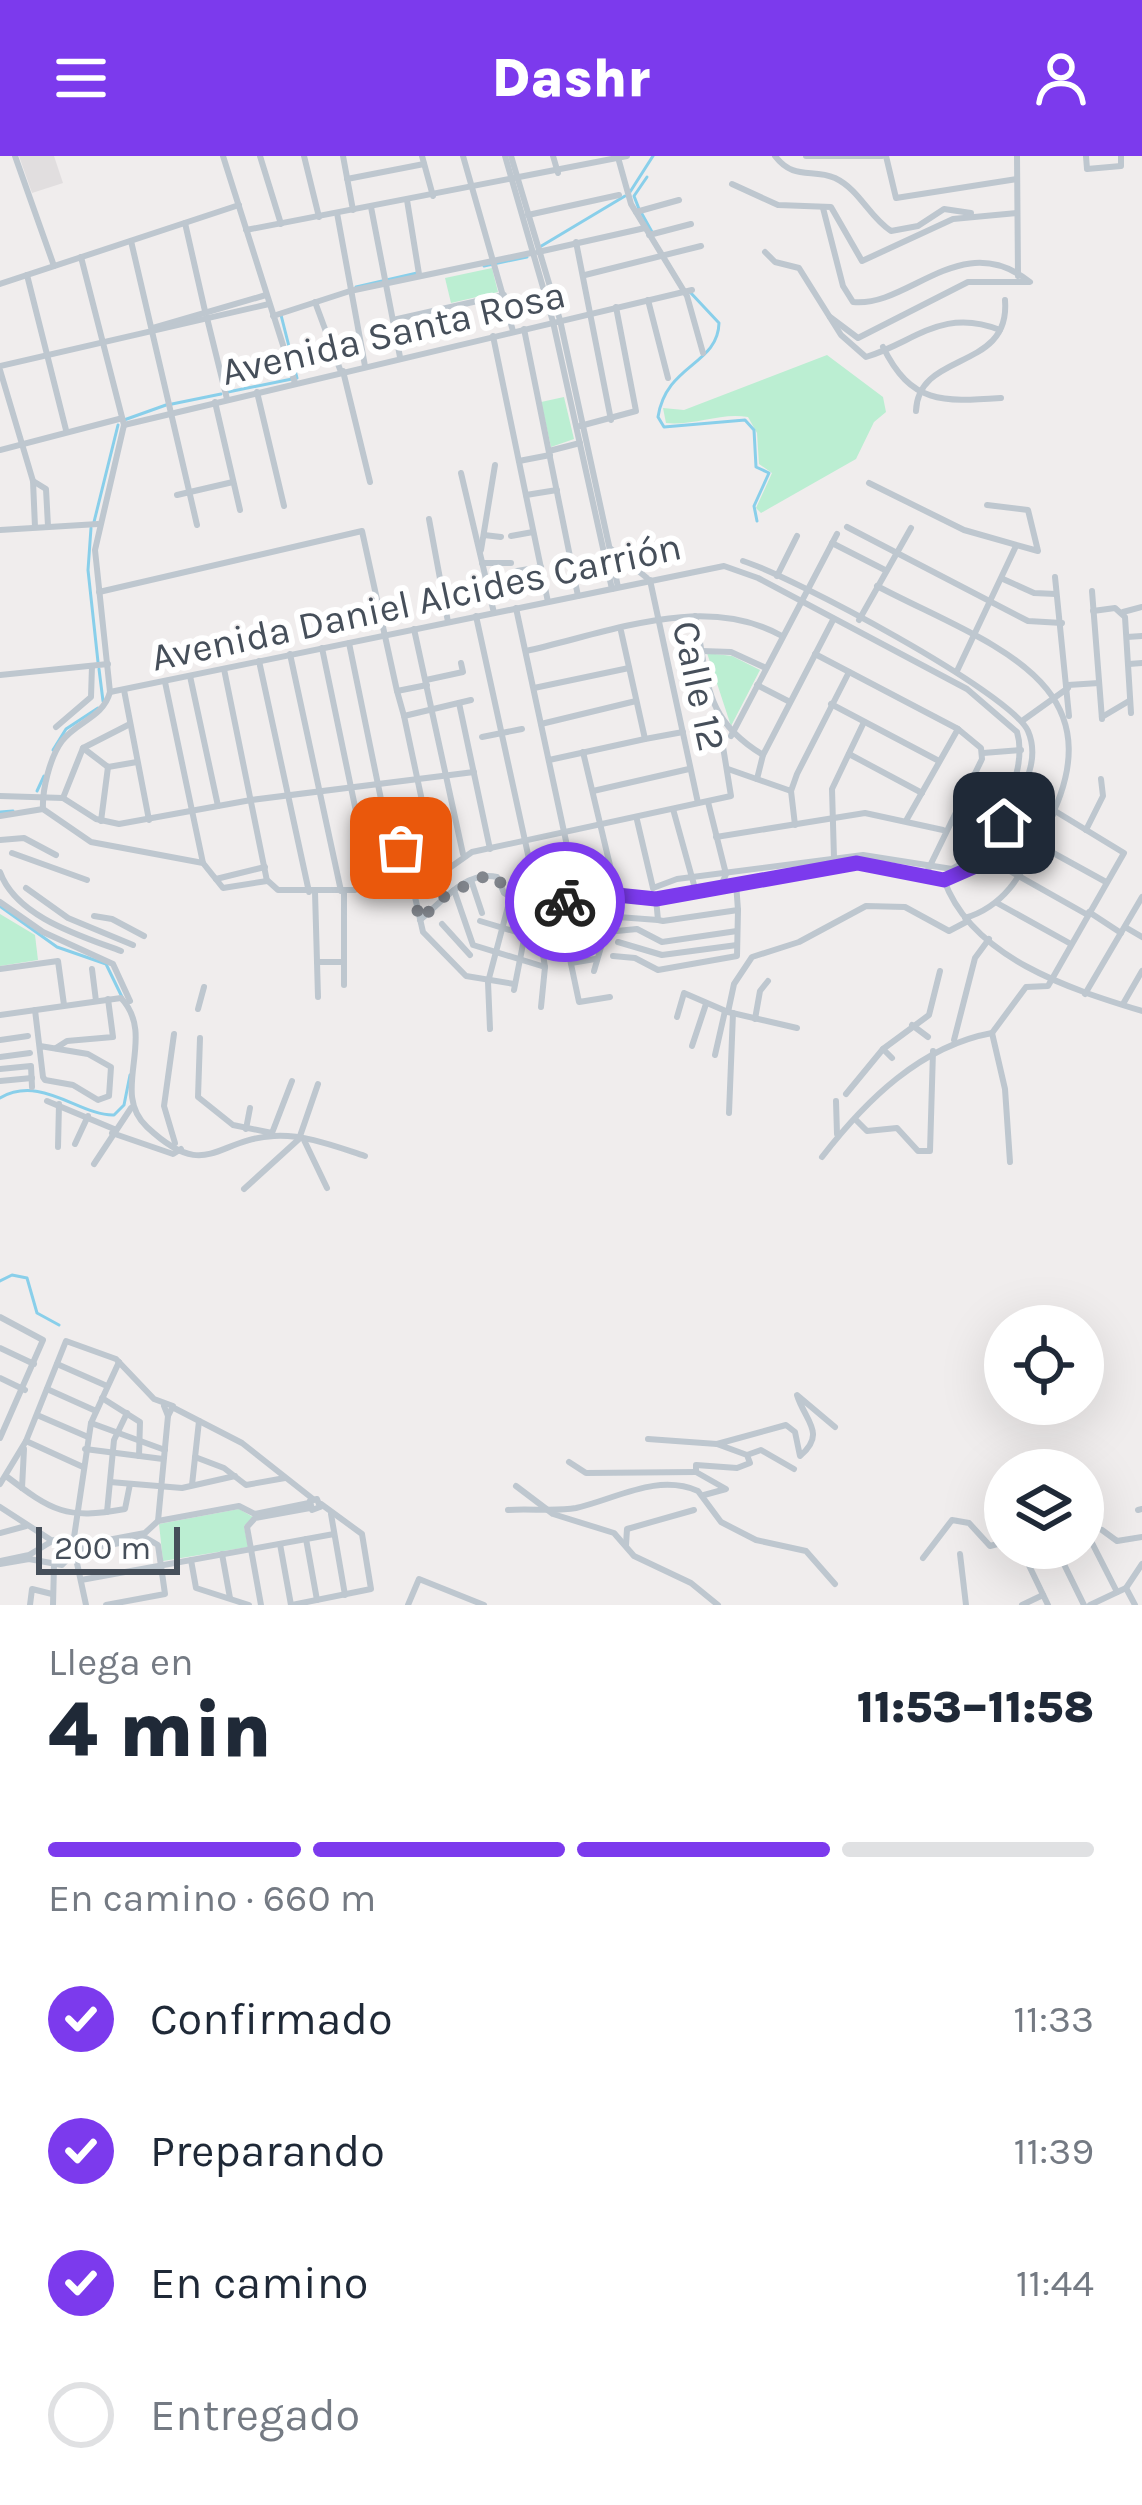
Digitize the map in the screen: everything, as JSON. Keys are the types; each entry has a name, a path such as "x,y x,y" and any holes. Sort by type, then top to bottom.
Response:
{"street":[{"path":"15,156 55,266"},
{"path":"223,156 296,383"},
{"path":"260,156 281,224"},
{"path":"304,156 319,217"},
{"path":"344,156 353,211"},
{"path":"464,156 513,332"},
{"path":"508,156 556,321 615,588"},
{"path":"553,156 558,173"},
{"path":"775,156 796,174 828,176 849,187 891,231 918,226 944,209 1017,213"},
{"path":"806,156 884,156 896,198 1017,179"},
{"path":"1017,156 1018,276"},
{"path":"1086,156 1087,169 1121,166 1120,156"},
{"path":"246,230 623,159 636,212 661,258 688,291 703,353"},
{"path":"347,179 423,160 433,196"},
{"path":"515,181 535,252"},
{"path":"732,184 778,205 830,207 862,261 974,214"},
{"path":"528,214 619,195"},
{"path":"407,200 419,275"},
{"path":"636,212 679,200"},
{"path":"0,284 239,205"},
{"path":"370,207 400,358"},
{"path":"823,208 843,286 858,304 954,266 981,266 1028,278 1030,285 968,282 858,338 830,317"},
{"path":"337,214 364,367"},
{"path":"185,223 226,399"},
{"path":"273,316 419,275 576,242 692,224"},
{"path":"130,241 197,525"},
{"path":"576,242 611,420"},
{"path":"585,275 701,246"},
{"path":"765,252 775,262 799,268 830,317 866,357 883,347 970,321 1000,330"},
{"path":"43,809 42,795 62,741 106,706 110,692 94,550 121,422 81,257"},
{"path":"27,275 65,430"},
{"name":"Avenida Santa Rosa","path":"0,450 65,430 215,402 688,291"},
{"path":"393,320 504,296"},
{"path":"35,527 33,481 0,368 268,299"},
{"path":"647,300 668,378"},
{"path":"916,411 916,392 928,375 989,350 1000,330 1005,300"},
{"path":"316,302 342,372 370,482"},
{"path":"579,427 636,411 616,307"},
{"path":"524,329 578,596"},
{"path":"494,336 548,602"},
{"path":"883,347 902,382 916,392 937,399 1001,398"},
{"path":"256,392 284,506"},
{"path":"215,402 240,510"},
{"path":"519,461 583,447"},
{"path":"583,447 615,588"},
{"path":"481,559 495,465"},
{"path":"461,472 494,613"},
{"path":"33,481 46,489 48,526"},
{"path":"177,495 233,482"},
{"path":"869,483 964,530 1038,551 1028,510 987,505"},
{"path":"526,495 557,490"},
{"path":"429,519 448,622"},
{"path":"0,530 99,525"},
{"path":"847,527 1028,621 1062,623"},
{"path":"859,620 910,528"},
{"path":"98,592 362,531 437,876"},
{"path":"511,536 533,532"},
{"path":"731,736 837,534"},
{"path":"484,535 501,537"},
{"path":"777,576 797,536"},
{"path":"832,543 885,570"},
{"path":"608,545 650,580"},
{"path":"957,671 1016,546"},
{"path":"481,559 511,563"},
{"name":"Avenida Daniel Alcides Carrión","path":"743,561 957,671 994,693 1022,721"},
{"path":"517,572 541,566"},
{"name":"Avenida Daniel Alcides Carrión","path":"110,692 724,566 975,694 1012,726 1021,750"},
{"path":"715,1054 734,984 752,957 799,942 866,906 905,907 949,931 998,903 1019,876 1070,777 1068,686 1055,577"},
{"path":"1003,579 1034,593 1058,594"},
{"name":"Calle 12","path":"650,580 690,768 726,874"},
{"path":"877,586 1012,657 1054,698 1069,722"},
{"path":"1091,592 1102,718 1131,698"},
{"path":"1093,611 1142,607"},
{"path":"516,608 575,883"},
{"path":"1123,612 1131,713"},
{"path":"526,651 695,615 739,616 782,636"},
{"path":"411,880 437,876 463,856 733,795 695,615"},
{"path":"476,616 534,882"},
{"path":"757,779 763,755 834,619"},
{"path":"414,629 463,856"},
{"path":"621,631 645,739"},
{"path":"1127,638 1142,636"},
{"path":"349,643 391,848"},
{"path":"322,648 369,874"},
{"path":"703,651 731,652 766,668"},
{"path":"290,654 343,891 344,986"},
{"path":"510,899 559,902 617,895 656,899 857,863 926,872 961,865 981,844 1018,772 1021,750 983,753 958,729 815,654"},
{"path":"259,661 312,892 319,997"},
{"path":"397,691 463,672 461,663"},
{"path":"1130,664 1142,663"},
{"path":"0,675 108,664"},
{"path":"56,727 91,697 92,666"},
{"path":"533,688 629,668"},
{"path":"224,669 267,881 278,890 357,889 391,848"},
{"path":"795,825 791,791 849,671"},
{"path":"190,676 218,806"},
{"path":"165,682 203,862 223,888 267,881"},
{"path":"944,880 965,873 985,857 1019,795 1033,762 1022,721 1068,686 1099,682"},
{"path":"757,685 790,702"},
{"path":"124,690 149,820"},
{"path":"404,716 471,700"},
{"path":"541,724 636,701"},
{"path":"459,703 490,849"},
{"path":"831,704 939,761"},
{"path":"718,716 731,736 763,755"},
{"path":"834,858 832,789 864,722"},
{"path":"63,798 83,748 130,724"},
{"path":"482,736 522,729"},
{"path":"907,819 958,729"},
{"path":"549,760 682,732"},
{"path":"83,748 108,767 137,762"},
{"path":"584,752 617,895"},
{"path":"926,872 983,753"},
{"path":"848,754 922,793"},
{"path":"101,821 108,767"},
{"path":"593,791 690,768"},
{"path":"728,769 791,791"},
{"path":"0,796 63,798 101,821 149,820 251,800 474,772"},
{"path":"1086,830 1103,796 1101,779"},
{"path":"822,1157 904,1070 954,1040 992,1033 1027,987 1048,986 1124,852 1019,795"},
{"path":"0,815 43,809 91,842 203,862"},
{"path":"673,809 696,892"},
{"path":"716,837 865,813 943,830"},
{"path":"637,818 653,888"},
{"path":"0,840 24,838 56,855"},
{"path":"391,848 431,844"},
{"path":"1037,844 1106,882"},
{"path":"404,849 423,932 466,976 514,987 525,934 536,912"},
{"path":"12,853 87,880"},
{"path":"639,897 692,877 862,855 944,880 967,919 989,938 1051,978 1142,1011"},
{"path":"985,857 1088,914 1142,937"},
{"path":"214,879 265,867"},
{"path":"0,872 16,897 62,929 121,951"},
{"path":"721,886 726,874"},
{"path":"420,920 471,880 494,875 510,899"},
{"path":"471,880 481,917 501,928 525,934 603,917"},
{"path":"613,956 635,958 658,970 737,956 736,884"},
{"path":"26,887 68,918 134,945"},
{"path":"454,890 469,940 545,967"},
{"path":"1085,994 1142,897"},
{"path":"594,971 606,930 599,898"},
{"path":"490,1029 488,980 510,899"},
{"path":"656,899 658,920"},
{"path":"535,901 545,967 541,1007"},
{"path":"0,902 43,932 112,964 140,1033 128,1116 94,1164"},
{"path":"559,902 580,1002 610,997"},
{"path":"998,903 1070,944"},
{"path":"618,917 658,920 737,910"},
{"path":"94,916 112,919 144,936"},
{"path":"442,924 470,955"},
{"path":"566,935 637,929 662,942 737,931"},
{"path":"694,938 699,963"},
{"path":"954,1040 975,958 989,938"},
{"path":"618,942 662,956 737,945"},
{"path":"568,948 600,944"},
{"path":"572,962 595,959"},
{"path":"0,969 58,961 64,1005"},
{"path":"317,962 344,962"},
{"path":"92,969 97,1001"},
{"path":"1123,1005 1142,970"},
{"path":"846,1094 883,1049 929,1015 940,971"},
{"path":"755,1019 761,988 768,981"},
{"path":"198,1009 204,987"},
{"path":"677,1017 684,993 729,1012 797,1028"},
{"path":"0,1015 121,998 134,1018"},
{"path":"56,1048 67,1041 113,1037 108,999"},
{"path":"692,1046 706,1002"},
{"path":"35,1010 40,1046 45,1080 106,1100 111,1067 88,1054 40,1046"},
{"path":"729,1012 729,1113"},
{"path":"912,1025 928,1037"},
{"path":"992,1033 1005,1089 1010,1162"},
{"path":"173,1034 164,1106 178,1148"},
{"path":"0,1040 28,1036"},
{"path":"200,1038 194,1091 232,1125 365,1156"},
{"path":"883,1049 892,1058"},
{"path":"856,1120 867,1130 898,1128 917,1150 930,1150 933,1051"},
{"path":"0,1058 30,1053"},
{"path":"0,1069 31,1066 32,1082 0,1081"},
{"path":"272,1133 292,1081"},
{"path":"244,1189 302,1139 318,1084"},
{"path":"131,1100 143,1124 178,1148 206,1158 282,1136"},
{"path":"47,1101 152,1150 173,1154 178,1148"},
{"path":"836,1101 837,1137"},
{"path":"58,1148 59,1104"},
{"path":"246,1129 250,1108"},
{"path":"75,1144 88,1117"},
{"path":"302,1139 327,1188"},
{"path":"0,1317 43,1338 25,1390 0,1438"},
{"path":"0,1484 25,1443 69,1340 119,1362 169,1410 242,1443 313,1504 362,1534 371,1586 291,1605 280,1544"},
{"path":"0,1348 34,1364"},
{"path":"86,1605 75,1549 85,1449 91,1423 119,1362"},
{"path":"57,1364 107,1386"},
{"path":"0,1378 25,1390"},
{"path":"47,1389 96,1411"},
{"path":"717,1444 786,1425 795,1432 802,1456 817,1437 797,1395 835,1427"},
{"path":"102,1398 140,1422 139,1456"},
{"path":"0,1409 13,1415"},
{"path":"158,1521 169,1410"},
{"path":"107,1512 117,1432 127,1414"},
{"path":"37,1415 88,1437"},
{"path":"192,1485 199,1421"},
{"path":"91,1423 164,1454"},
{"path":"648,1439 717,1444 747,1455 761,1450 794,1469"},
{"path":"25,1443 83,1467"},
{"path":"22,1488 25,1443"},
{"path":"85,1449 164,1454"},
{"path":"696,1472 699,1465 746,1467 747,1455"},
{"path":"195,1457 243,1482 287,1478"},
{"path":"508,1510 573,1509 669,1484 704,1496 726,1489 696,1472 586,1473 569,1462"},
{"path":"6,1476 49,1508 79,1517 127,1508 130,1484"},
{"path":"110,1482 192,1485 235,1476"},
{"path":"243,1482 247,1510"},
{"path":"516,1486 543,1507 611,1531 625,1549 692,1583 718,1605"},
{"path":"704,1496 709,1512 721,1522 756,1540 806,1551 835,1584"},
{"path":"53,1605 54,1565 75,1549 146,1533 158,1521 238,1506 247,1510 313,1504"},
{"path":"261,1605 247,1527 255,1518 313,1504"},
{"path":"0,1507 51,1540 75,1549 151,1539 158,1545 164,1594 106,1605"},
{"path":"625,1549 627,1529 694,1510"},
{"path":"330,1511 345,1595"},
{"path":"923,1558 952,1520 968,1523 984,1540"},
{"path":"0,1532 27,1526"},
{"path":"1104,1531 1117,1541 1142,1537"},
{"path":"81,1580 334,1534"},
{"path":"306,1539 317,1600"},
{"path":"0,1563 29,1555 51,1540"},
{"path":"222,1554 230,1599"},
{"path":"960,1554 966,1605"},
{"path":"0,1563 29,1559 54,1565"},
{"path":"191,1560 196,1588 249,1605"},
{"path":"1067,1569 1087,1605 1126,1588 1142,1564"},
{"path":"1104,1566 1117,1592"},
{"path":"1030,1569 1048,1605"},
{"path":"408,1605 419,1579 484,1605"},
{"path":"1126,1588 1135,1605"},
{"path":"30,1605 32,1589 52,1594"},
{"path":"1022,1605 1043,1595"}],"shaded area":[{"path":"19,156 54,156 63,183 32,193"}],"green space":[{"path":"492,268 498,292 451,303 445,278"},
{"path":"827,355 883,397 886,412 874,422 856,459 761,513 756,508 772,473 759,464 757,433 748,417 666,423 663,408 684,410"},
{"path":"564,397 574,439 551,447 541,402"},
{"path":"707,653 732,656 760,670 731,726"},
{"path":"0,914 35,935 38,960 0,966"},
{"path":"239,1509 253,1517 244,1526 248,1547 163,1561 159,1524"}],"waterway":[{"path":"630,192 653,156"},
{"path":"639,209 634,196 647,177"},
{"path":"538,248 625,196"},
{"path":"642,214 652,232"},
{"path":"484,266 527,257"},
{"path":"356,287 417,273"},
{"path":"689,291 719,323 716,337 671,386 658,417 664,427 745,420 754,430 756,467 769,473 754,506 757,521"},
{"path":"281,315 297,378"},
{"path":"228,392 292,379"},
{"path":"172,404 221,394"},
{"path":"124,420 166,405"},
{"path":"94,522 118,425"},
{"path":"91,528 88,570 98,662"},
{"path":"99,669 103,701"},
{"path":"53,750 66,729 98,708"},
{"path":"37,791 44,776"},
{"path":"0,812 13,811"},
{"path":"1,907 57,947 106,964 122,997"},
{"path":"0,1098 15,1092 45,1093 114,1115 124,1105 130,1075"},
{"path":"0,1281 12,1275 27,1278 37,1313 59,1325"}],"way so far":[{"path":"401,848 420,920 445,896 487,875 497,877 510,899 565,902"}],"route":[{"path":"565,902 617,895 656,899 857,863 944,880 976,866 1004,823"}]}
